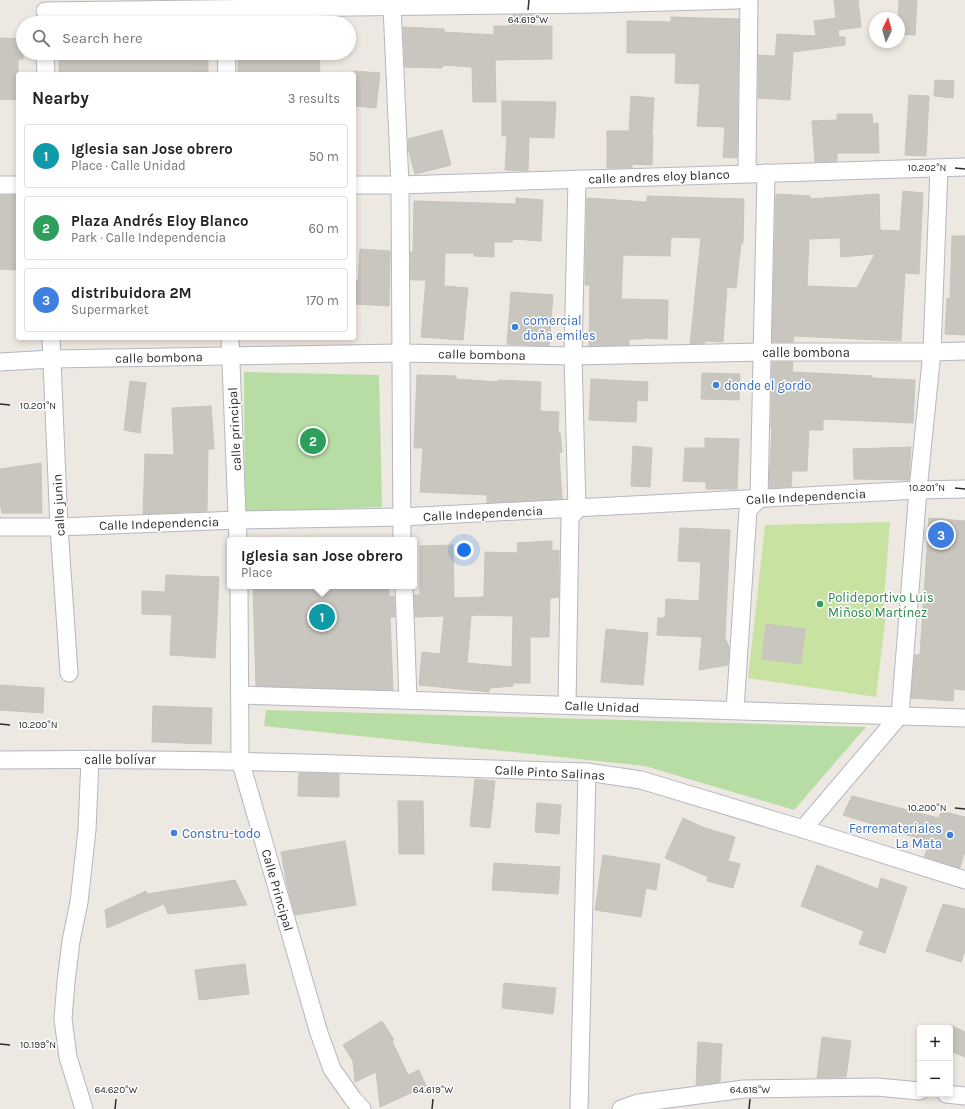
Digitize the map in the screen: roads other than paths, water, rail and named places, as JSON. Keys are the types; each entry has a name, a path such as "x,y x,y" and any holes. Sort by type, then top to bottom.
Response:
{"street":[{"path":"44,11 222,11 392,6 596,4 736,0"},
{"path":"746,173 749,0"},
{"path":"392,6 400,185 402,537"},
{"path":"45,60 46,72"},
{"path":"227,60 228,72"},
{"name":"calle andres eloy blanco","path":"356,185 400,185 965,167"},
{"path":"803,829 900,715 918,490 932,352 939,168"},
{"path":"735,710 748,510 759,498 766,173"},
{"path":"567,705 570,518 576,509 574,356 577,179"},
{"path":"0,185 16,185"},
{"name":"calle junin","path":"51,340 59,527 69,673"},
{"name":"calle principal","path":"230,340 238,520"},
{"name":"calle bombona","path":"0,362 52,359 401,353 574,356 763,352 965,351"},
{"name":"Calle Independencia","path":"0,527 59,527 238,520 402,517 918,490 965,489"},
{"path":"238,520 238,537"},
{"name":"Calle Principal","path":"239,589 240,760 319,1034 332,1069 352,1099 362,1109"},
{"path":"404,589 408,700"},
{"name":"Calle Unidad","path":"240,695 965,718"},
{"path":"84,1109 68,1057 63,1019 71,941 79,902 87,830 90,759"},
{"name":"calle bolívar","path":"0,760 240,760"},
{"name":"Calle Pinto Salinas","path":"240,760 587,772 640,780 965,880"},
{"path":"579,1109 587,772"},
{"path":"622,1109 638,1103 744,1089 877,1087 917,1091"},
{"path":"953,1095 965,1096"}],"place":[{"name":"comercial doña emiles","path":"515,327"},
{"name":"donde el gordo","path":"716,385"},
{"name":"Plaza Andrés Eloy Blanco","path":"313,441"},
{"name":"distribuidora 2M","path":"941,535"},
{"name":"Polideportivo Luis Miñoso Martínez","path":"820,604"},
{"name":"Iglesia san Jose obrero","path":"322,617"},
{"name":"Constru-todo","path":"174,833"},
{"name":"Ferremateriales La Mata","path":"950,835"}]}
